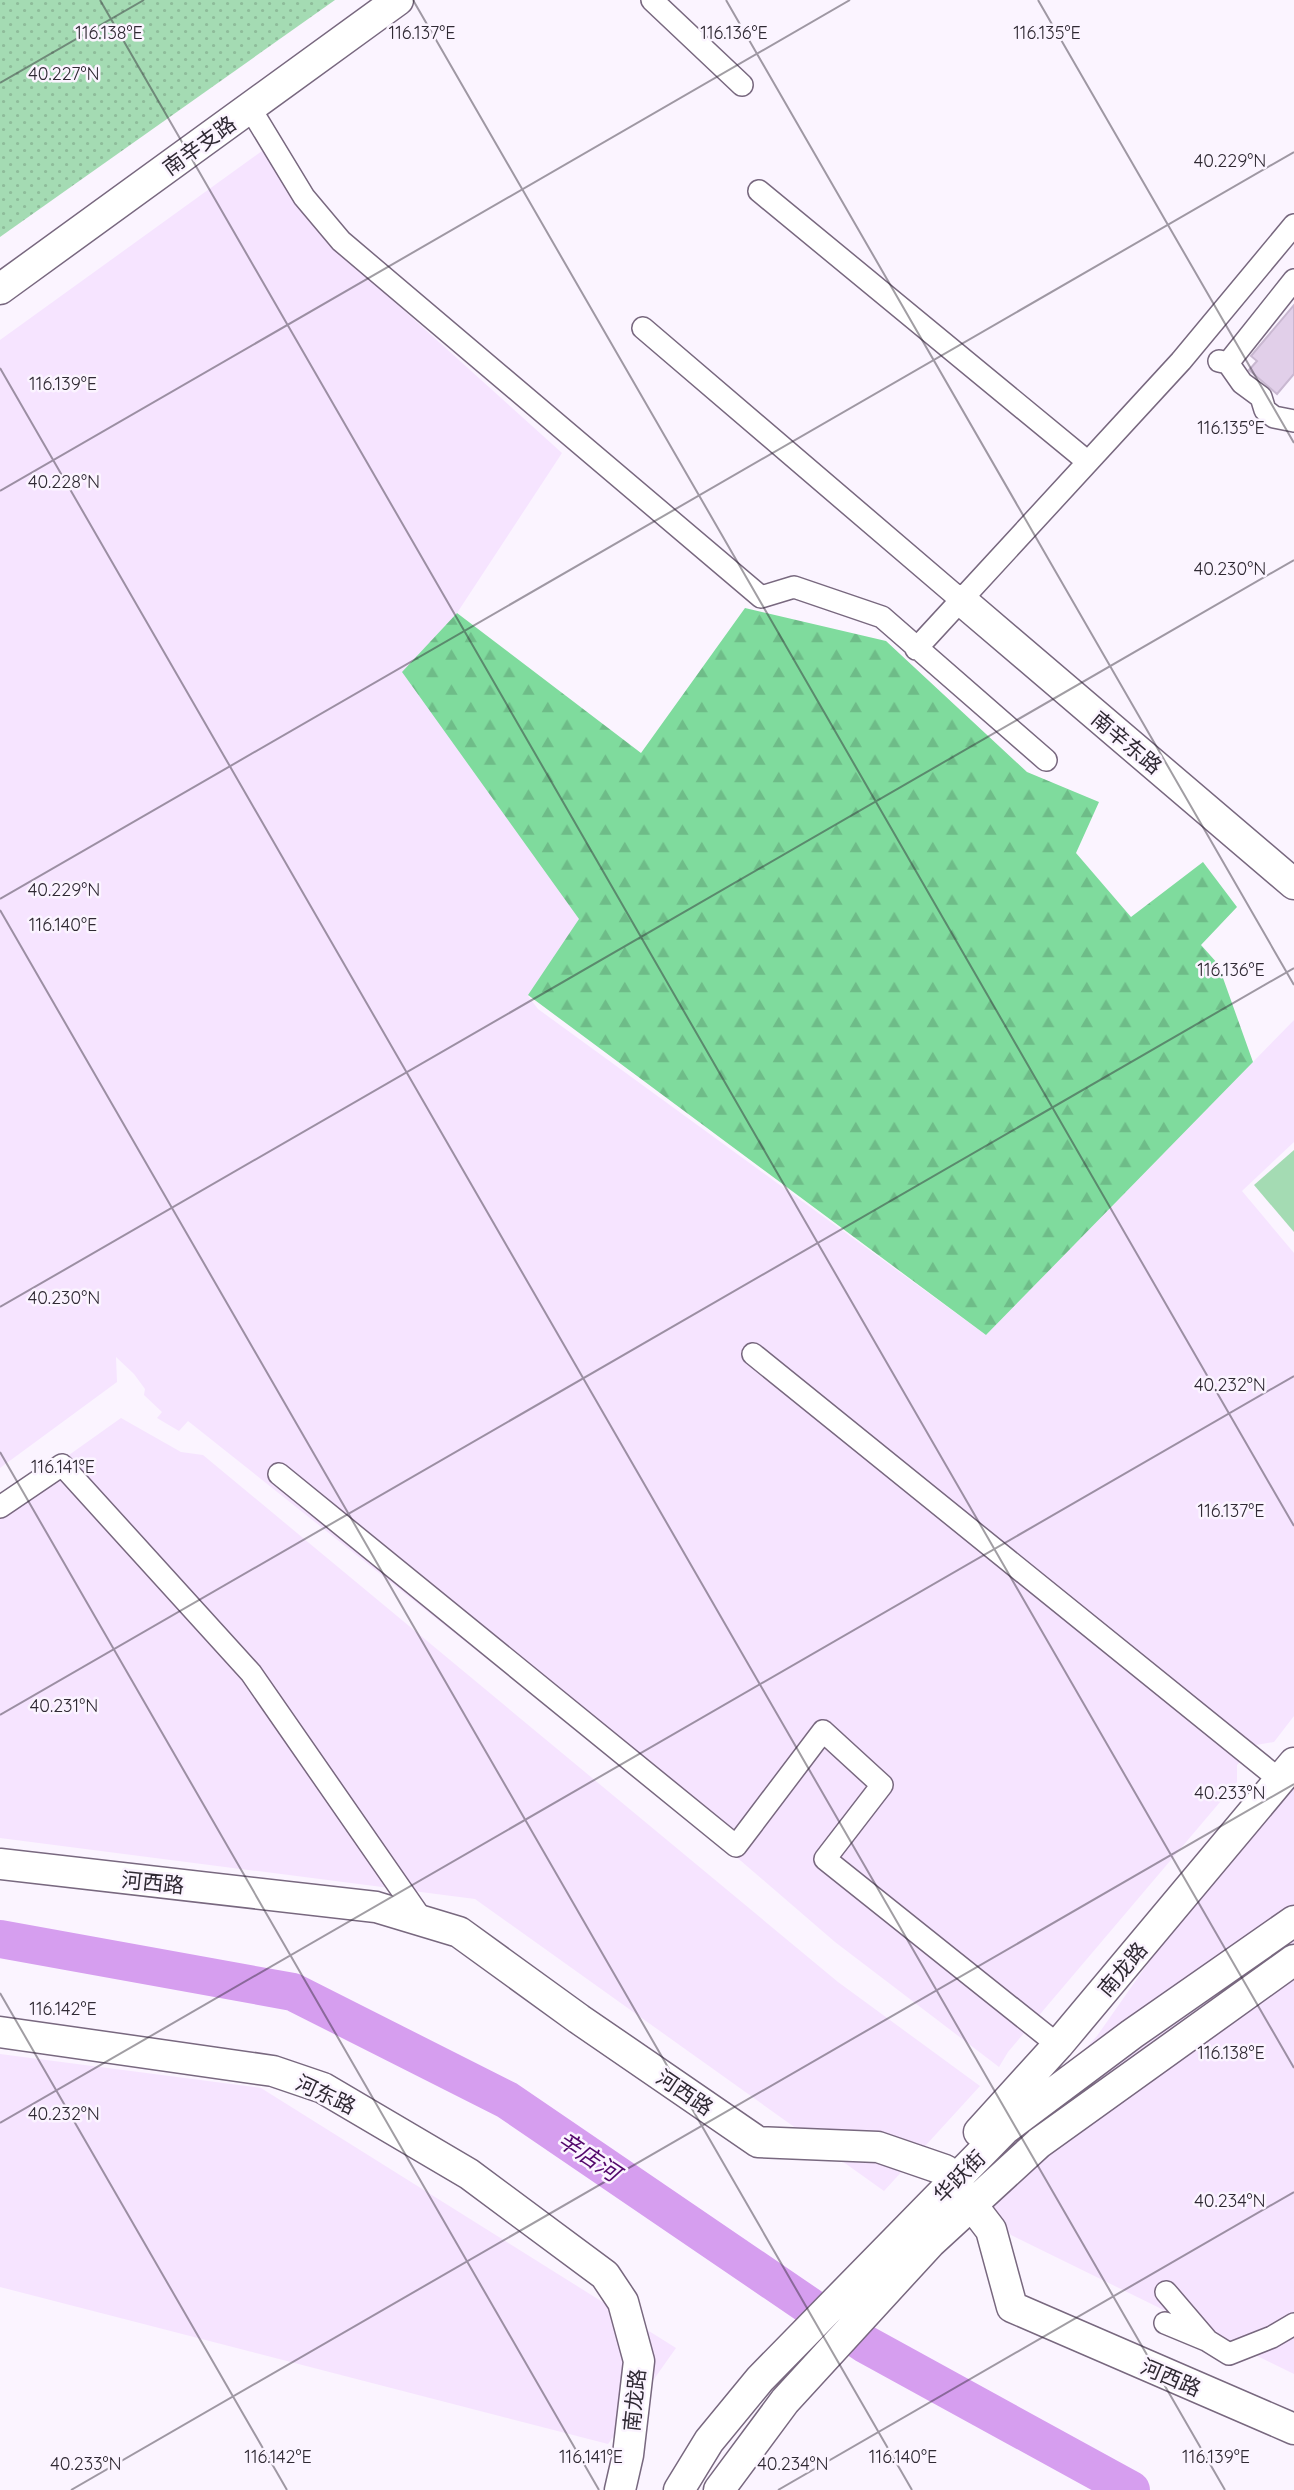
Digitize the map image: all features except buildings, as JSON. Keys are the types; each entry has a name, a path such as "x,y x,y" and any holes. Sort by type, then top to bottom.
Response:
{"street":[{"name":"南辛支路","path":"0,289 398,0"},
{"path":"652,0 743,85"},
{"path":"250,108 304,197 341,240 761,597 794,587 882,617 1046,760"},
{"path":"759,191 1088,462"},
{"path":"916,649 1181,361 1294,225"},
{"path":"1294,280 1224,362 1242,383 1261,397 1265,410 1273,417 1294,421 1294,412"},
{"path":"643,328 961,600"},
{"name":"南辛东路","path":"961,600 1294,884"},
{"path":"753,1354 1287,1771"},
{"path":"0,1507 62,1465 251,1673 423,1921"},
{"path":"279,1474 736,1846 823,1731 882,1785 825,1859 1058,2045"},
{"name":"南龙路","path":"949,2175 1287,1771"},
{"name":"河西路","path":"0,1864 376,1907 459,1932 579,2019 758,2142 878,2147 949,2175 990,2230 1012,2307 1294,2428"},
{"name":"华跃街","path":"679,2490 709,2441 760,2379 903,2231 949,2175 1132,2034 1294,1921"},
{"name":"华跃街","path":"719,2490 785,2401 930,2243 1039,2143 1294,1960"},
{"name":"河东路","path":"0,2032 273,2071 323,2088 469,2174 605,2275"},
{"name":"南龙路","path":"605,2275 623,2302 639,2361 628,2455 620,2490"},
{"path":"1166,2292 1208,2341"},
{"path":"1166,2323 1208,2341 1229,2354 1272,2337 1294,2323"}],"shaded area":[{"path":"262,151 328,242 562,453 457,613 403,672 580,919 528,996 538,1009 986,1335 1294,1020 1294,1142 1242,1191 1294,1253 1294,1716 1274,1742 1256,1745 1237,1765 1237,1782 1008,2052 999,2067 835,1942 741,1861 188,1421 179,1431 157,1418 162,1412 144,1395 145,1389 134,1374 116,1357 117,1382 0,1468 0,340"},
{"path":"121,1418 181,1452 203,1455 838,1982 980,2086 884,2191 475,1899 0,1838 0,1504"},
{"path":"1294,1785 1294,2374 1011,2235 966,2175 1097,2036 1176,1923"},
{"path":"0,2054 261,2088 676,2348 608,2444 0,2287"}],"green space":[{"path":"0,0 335,0 0,237"},
{"path":"745,608 886,641 1027,772 1099,802 1076,853 1131,917 1203,862 1237,907 1201,945 1218,964 1253,1062 986,1335 528,995 579,919 402,672 457,613 641,753"},
{"path":"1294,1150 1294,1232 1254,1185"}],"waterway":[{"name":"辛店河","path":"0,1939 293,1992 507,2100 865,2344 1131,2490"}]}
